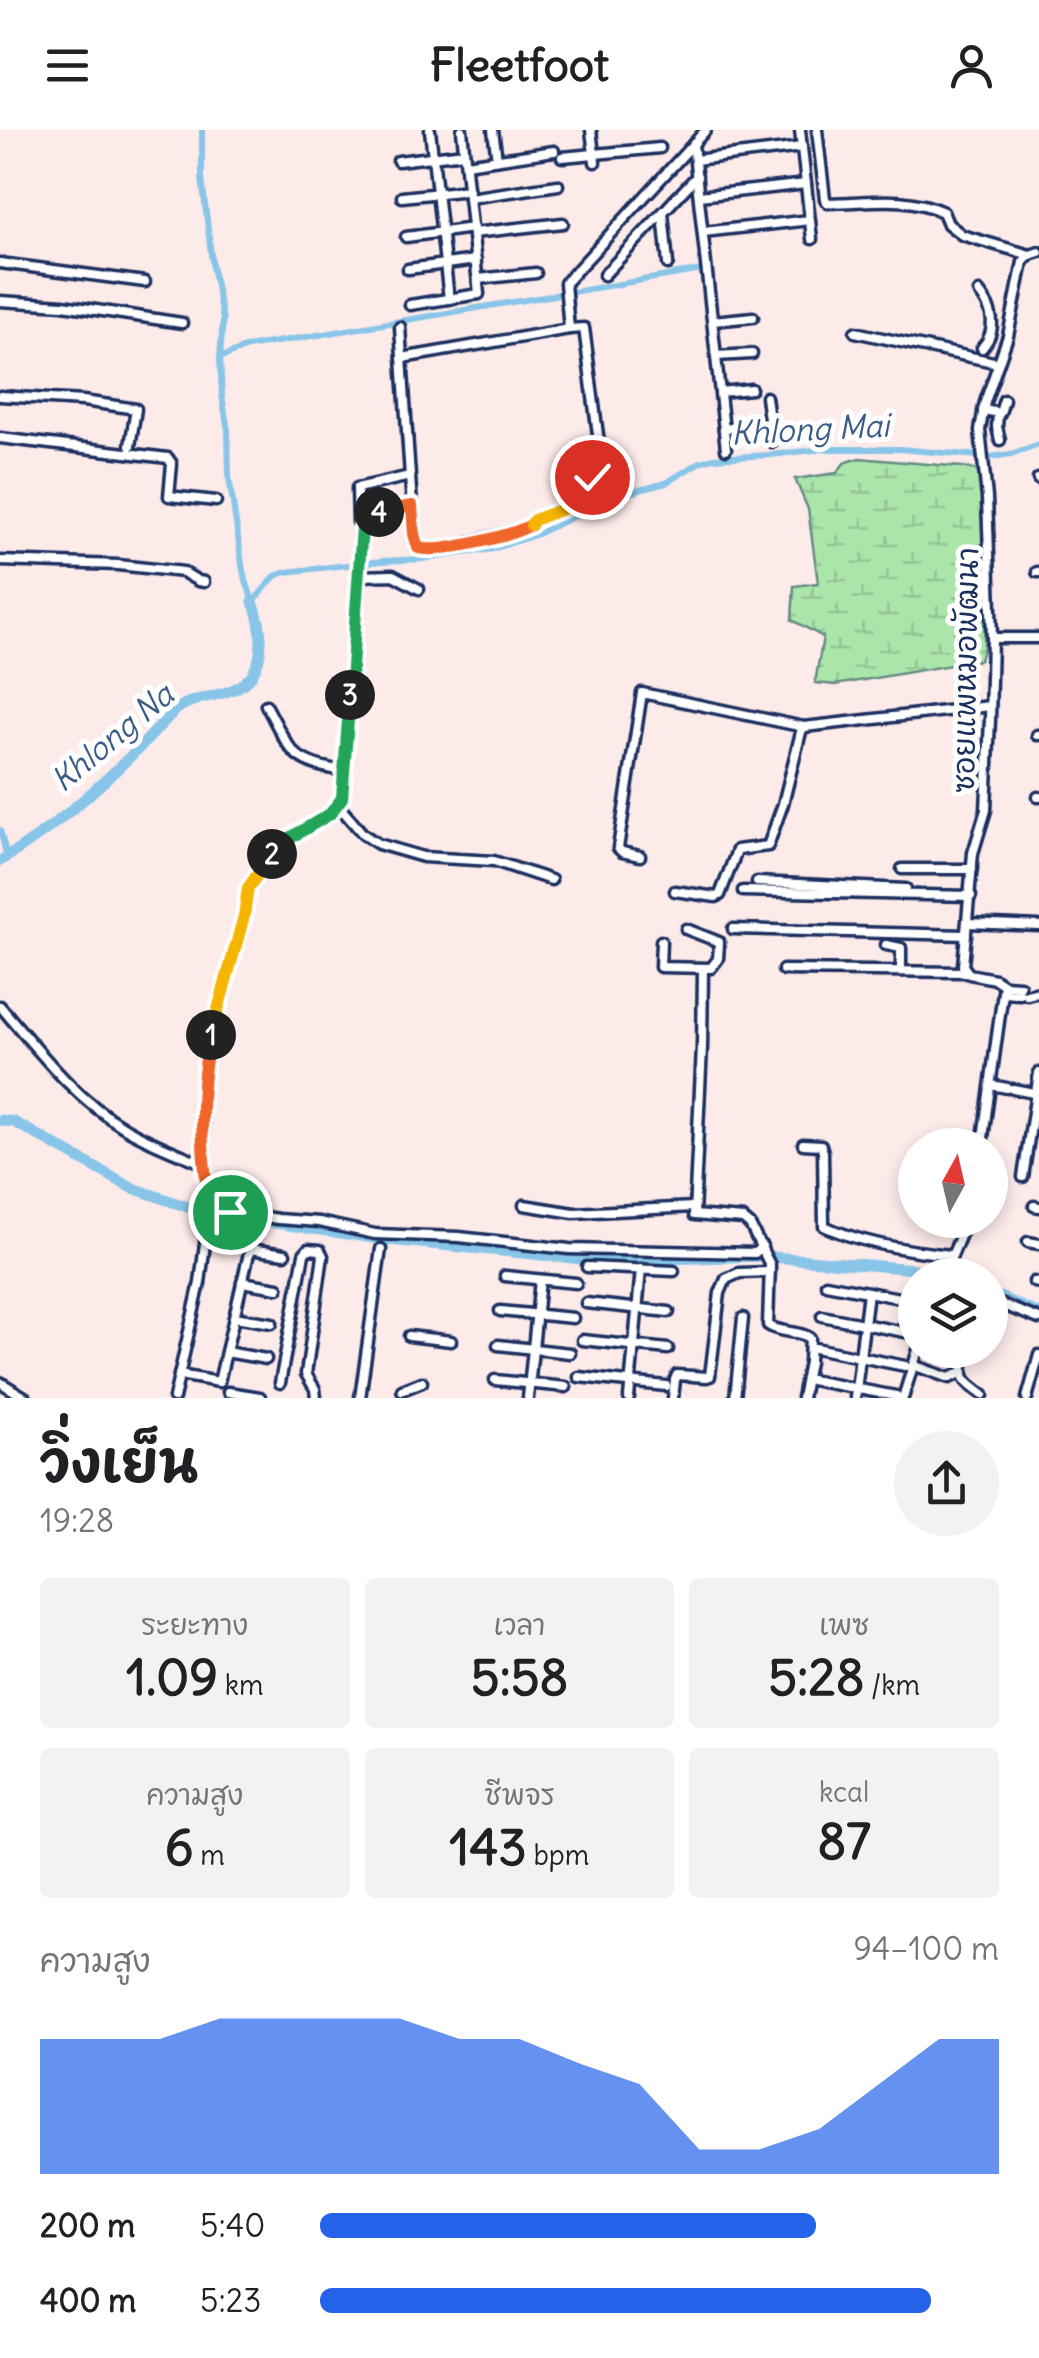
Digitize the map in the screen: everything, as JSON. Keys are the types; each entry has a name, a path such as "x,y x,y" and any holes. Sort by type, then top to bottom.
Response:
{"street":[{"path":"430,130 449,298"},
{"path":"410,304 480,294 462,130"},
{"path":"493,130 497,159"},
{"path":"592,130 595,158"},
{"path":"569,329 566,284 706,130"},
{"path":"800,130 812,240"},
{"path":"817,130 826,202 895,200 925,206 942,212 962,235 1036,254"},
{"path":"694,144 726,449"},
{"path":"695,160 802,147"},
{"path":"466,164 558,154 595,158 660,148"},
{"path":"398,161 464,153"},
{"path":"604,276 697,176"},
{"path":"699,196 806,184"},
{"path":"402,197 558,186"},
{"path":"662,212 668,264"},
{"path":"703,232 810,220"},
{"path":"406,237 562,223"},
{"path":"998,413 984,410 1008,336 1023,262 1036,254"},
{"path":"408,269 476,260"},
{"path":"0,263 145,282"},
{"path":"478,279 536,274"},
{"path":"979,292 992,312 990,337 984,346 1003,351"},
{"path":"0,300 182,323"},
{"path":"712,321 753,317"},
{"path":"400,328 418,548 438,550 520,530 534,520 588,499 591,480 603,473 616,472 621,478"},
{"path":"402,358 584,328 603,473"},
{"path":"856,332 998,364"},
{"path":"716,356 752,354"},
{"path":"720,392 751,389"},
{"path":"0,396 136,409 130,446"},
{"path":"766,397 772,442"},
{"path":"1000,440 998,413 1004,400"},
{"name":"ซอยแพหมอพัฒนา","path":"966,972 963,963 974,845 986,810 990,706 988,498 980,430 984,410"},
{"path":"724,428 769,424"},
{"path":"0,438 168,458 172,464 169,496 216,501"},
{"path":"358,522 358,488 410,476"},
{"path":"174,1398 200,1283 208,1220 202,1087 206,1054 248,888 266,860 285,841 334,810 343,794 365,517 412,506"},
{"path":"0,561 118,565 183,572 204,582"},
{"path":"359,572 393,575 419,589"},
{"path":"992,638 1039,638"},
{"path":"640,856 618,848 642,693 804,727 990,706"},
{"path":"266,705 291,751 301,760 344,771"},
{"path":"676,891 716,898 737,850 768,846 804,727"},
{"path":"334,810 378,844 423,857 494,861 551,880"},
{"path":"902,869 972,869"},
{"path":"758,882 971,894"},
{"path":"743,890 971,894"},
{"path":"968,922 1039,926"},
{"path":"661,941 660,967 711,968 716,964 719,942 686,929"},
{"path":"732,930 966,936"},
{"path":"886,945 901,948 901,971"},
{"path":"702,970 694,1216 747,1221 763,1247 770,1268 768,1325 810,1338 810,1362 802,1398"},
{"path":"783,970 966,972 995,979 1004,989 1028,991"},
{"path":"985,1128 1004,989"},
{"path":"0,1006 68,1083 106,1115 148,1140 204,1164"},
{"path":"1023,1177 1039,1073"},
{"path":"991,1085 1037,1093"},
{"path":"803,1144 817,1143 824,1152 824,1226 844,1235 946,1258"},
{"path":"208,1201 220,1210 319,1222 374,1234 473,1238 582,1250 756,1254 763,1247"},
{"path":"524,1205 574,1213 694,1208"},
{"path":"1028,1242 1039,1244"},
{"path":"260,1397 227,1395 219,1382 250,1248 285,1254"},
{"path":"280,1382 304,1254 308,1249 320,1250 323,1256 306,1374 316,1398"},
{"path":"360,1398 381,1249"},
{"path":"587,1267 674,1270"},
{"path":"673,1398 674,1380 678,1376 710,1376 720,1293 726,1279 770,1268"},
{"path":"629,1398 641,1269"},
{"path":"505,1276 576,1283"},
{"path":"528,1398 540,1280"},
{"path":"242,1282 278,1288"},
{"path":"826,1284 898,1298"},
{"path":"856,1398 868,1292"},
{"path":"586,1304 669,1312"},
{"path":"1008,1307 1039,1320"},
{"path":"500,1311 573,1318"},
{"path":"822,1316 898,1331"},
{"path":"234,1317 272,1323"},
{"path":"735,1398 743,1318"},
{"path":"409,1336 451,1342"},
{"path":"582,1340 668,1349"},
{"path":"288,1343 310,1347"},
{"path":"498,1346 570,1353"},
{"path":"815,1348 898,1363"},
{"path":"226,1352 266,1359"},
{"path":"1027,1398 1039,1355"},
{"path":"811,1380 900,1397 908,1368"},
{"path":"918,1368 949,1378 962,1373"},
{"path":"963,1368 963,1378 984,1395"},
{"path":"282,1371 306,1374"},
{"path":"179,1375 219,1382"},
{"path":"579,1377 666,1386"},
{"path":"495,1380 566,1387"},
{"path":"0,1382 26,1398"},
{"path":"402,1390 422,1382"}],"green space":[{"path":"859,458 962,467 976,470 982,479 985,590 980,660 835,685 815,683 823,637 792,620 794,586 818,583 808,509 795,479 837,473 844,463"}],"waterway":[{"path":"202,130 202,178 223,320 220,358 229,477 243,571 253,602"},
{"path":"220,358 247,347 702,270"},
{"name":"Khlong Mai","path":"253,602 275,576 286,572 493,549 535,535 617,496 666,483 713,458 823,449 899,449 991,457 1039,444"},
{"name":"Khlong Na","path":"0,861 72,809 176,710 194,700 234,689 251,676 259,659 261,639 253,602"},
{"path":"0,830 7,857"},
{"path":"0,1120 14,1122 130,1187 202,1212 380,1239 602,1261 761,1256 898,1268"},
{"path":"1008,1301 1039,1314"}],"route":[{"path":"230,1212 215,1209 208,1200 202,1087 206,1054 248,888 258,870 285,841 330,814 342,798 365,517 412,506 418,548 438,550 520,530 534,520 588,499 592,477"}]}
